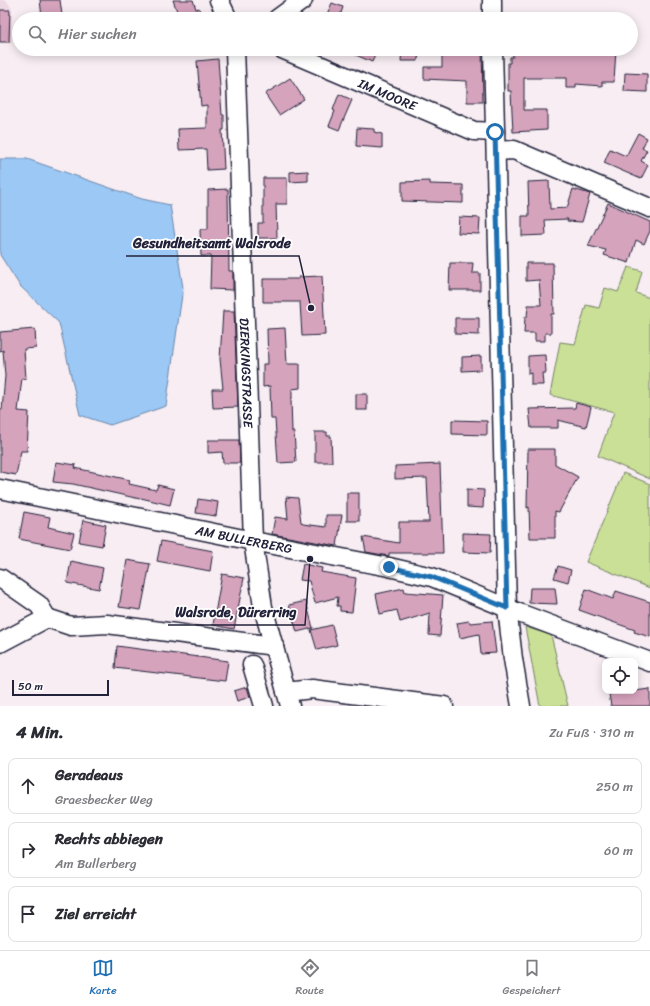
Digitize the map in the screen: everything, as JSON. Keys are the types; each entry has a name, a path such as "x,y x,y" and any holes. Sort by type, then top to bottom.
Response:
{"street":[{"path":"218,0 224,12"},
{"path":"287,12 303,0"},
{"path":"492,0 492,12"},
{"name":"DIERKINGSTRASSE","path":"235,56 253,541 263,607 288,699"},
{"name":"IM MOORE","path":"298,56 474,131 495,132"},
{"path":"493,56 507,608 513,659 521,706"},
{"path":"496,151 514,150 650,208"},
{"name":"AM BULLERBERG","path":"0,489 253,541 389,567 432,577 507,608 650,662"},
{"path":"0,578 39,605 47,618 71,626 107,624 274,646"},
{"path":"0,643 47,618"},
{"path":"252,665 264,706"},
{"path":"288,699 312,689 444,706"}],"shaded area":[{"path":"0,0 6,0 12,9 12,42 0,41"}],"green space":[{"path":"628,267 642,271 636,293 650,298 650,479 598,456 614,412 550,395 560,342 575,344 586,305 599,308 605,288 618,292"},
{"path":"623,473 650,484 650,588 586,562"},
{"path":"525,627 551,635 568,706 540,706"}],"water":[{"path":"0,159 27,159 142,199 170,205 183,288 166,406 110,425 80,415 59,323 20,286 0,255"}],"building":[{"path":"40,0 60,0 62,12 41,12"},
{"path":"173,0 193,0 196,9 199,8 200,12 177,12"},
{"path":"332,3 343,7 341,12 328,12"},
{"path":"0,10 10,10 9,42 0,42"},
{"path":"358,56 375,56 372,62"},
{"path":"401,56 418,56 418,61 401,61"},
{"path":"442,56 482,56 483,102 467,102 467,81 424,79 424,67 442,67"},
{"path":"616,56 614,82 602,82 602,86 576,84 576,88 566,88 566,78 524,78 524,110 547,110 547,130 513,132 511,91 508,91 508,63 510,63 510,57"},
{"path":"218,59 222,115 224,115 224,130 222,130 224,169 207,170 206,149 179,150 178,129 207,128 207,105 201,106 197,61"},
{"path":"625,73 647,74 647,92 624,91"},
{"path":"290,78 304,99 279,115 265,94"},
{"path":"339,94 352,100 339,130 329,126 335,111 333,110"},
{"path":"357,128 374,129 374,132 382,134 382,148 356,146"},
{"path":"638,133 647,138 642,148 647,150 641,161 648,165 641,179 604,163 610,149 626,156"},
{"path":"308,171 308,181 290,182 290,172"},
{"path":"263,178 287,178 287,204 276,204 277,238 258,238 258,223 263,223"},
{"path":"430,181 430,184 463,185 463,203 402,201 402,182"},
{"path":"549,181 550,209 567,208 573,189 590,194 582,222 567,221 568,219 545,220 546,235 522,236 522,216 529,216 528,182"},
{"path":"228,189 229,271 233,271 233,290 210,289 211,256 201,256 200,229 208,229 208,190"},
{"path":"608,203 650,222 650,231 644,244 636,240 629,263 604,255 606,250 588,246"},
{"path":"459,217 480,218 479,234 458,233"},
{"path":"450,263 473,263 472,273 480,273 480,290 449,290"},
{"path":"526,263 553,263 554,314 551,314 551,333 545,333 545,341 535,341 535,333 524,333 525,317 527,317 528,305 541,305 539,280 526,281"},
{"path":"322,276 325,335 302,336 300,302 263,302 263,279 299,279 299,277"},
{"path":"223,311 234,311 238,407 213,408 212,389 223,389 220,359"},
{"path":"455,318 479,318 479,335 455,334"},
{"path":"285,328 287,364 300,364 300,388 292,389 291,399 292,432 294,432 296,462 278,463 275,419 271,419 270,386 263,387 263,364 268,364 267,329"},
{"path":"35,329 36,348 24,349 26,379 22,378 18,411 29,412 27,451 21,451 16,475 0,472 0,410 2,410 5,376 3,350 0,351 0,332"},
{"path":"545,355 546,373 542,373 543,385 531,385 531,373 528,374 528,356"},
{"path":"481,356 481,370 462,371 462,357"},
{"path":"356,394 367,394 367,410 356,410"},
{"path":"576,403 591,407 586,427 558,420 558,428 531,428 529,409 575,408"},
{"path":"452,420 487,421 487,435 452,434"},
{"path":"315,432 327,432 327,436 331,436 332,462 315,462"},
{"path":"208,440 239,440 240,463 223,463 222,452 208,453"},
{"path":"528,449 555,449 555,464 578,477 559,512 555,511 555,538 530,538 529,507 527,508"},
{"path":"56,462 76,465 75,468 130,480 129,484 156,490 158,485 174,489 170,505 73,484 53,482"},
{"path":"440,464 443,553 389,553 389,556 366,552 363,537 399,543 399,522 429,522 427,478 395,479 395,466"},
{"path":"467,489 484,490 483,508 467,507"},
{"path":"347,493 359,493 359,521 347,521"},
{"path":"286,497 298,498 301,522 303,524 326,527 326,515 342,515 337,546 272,534 275,517 288,519"},
{"path":"198,499 218,502 216,516 196,513"},
{"path":"24,512 50,517 48,527 74,533 70,549 19,539"},
{"path":"83,520 106,525 102,546 79,542"},
{"path":"463,533 491,534 490,553 463,552"},
{"path":"161,541 213,551 210,571 157,561"},
{"path":"127,560 150,564 141,610 119,607"},
{"path":"71,561 103,568 99,589 67,583"},
{"path":"303,564 322,568 321,572 356,578 352,612 340,611 340,606 337,606 338,597 315,603 309,581 300,580"},
{"path":"558,566 571,570 568,582 554,578"},
{"path":"222,574 244,578 234,629 213,625"},
{"path":"404,588 405,592 443,595 440,636 429,635 430,613 400,622 397,610 380,614 376,594"},
{"path":"530,588 555,588 557,604 529,603"},
{"path":"586,589 613,599 616,591 650,602 650,637 634,632 635,630 579,610"},
{"path":"306,601 313,628 297,632 289,605"},
{"path":"469,621 470,623 492,621 496,653 481,654 479,634 460,638 457,623"},
{"path":"332,625 337,645 317,650 311,630"},
{"path":"117,646 228,661 225,681 115,668"},
{"path":"247,687 250,697 237,701 234,691"},
{"path":"650,689 650,706 611,706 609,694 638,694 638,690"}],"place":[{"name":"Gesundheitsamt Walsrode","path":"311,308"},
{"name":"Walsrode, Dürerring","path":"310,559"}],"route":[{"path":"389,567 432,577 507,608 495,132"}]}
